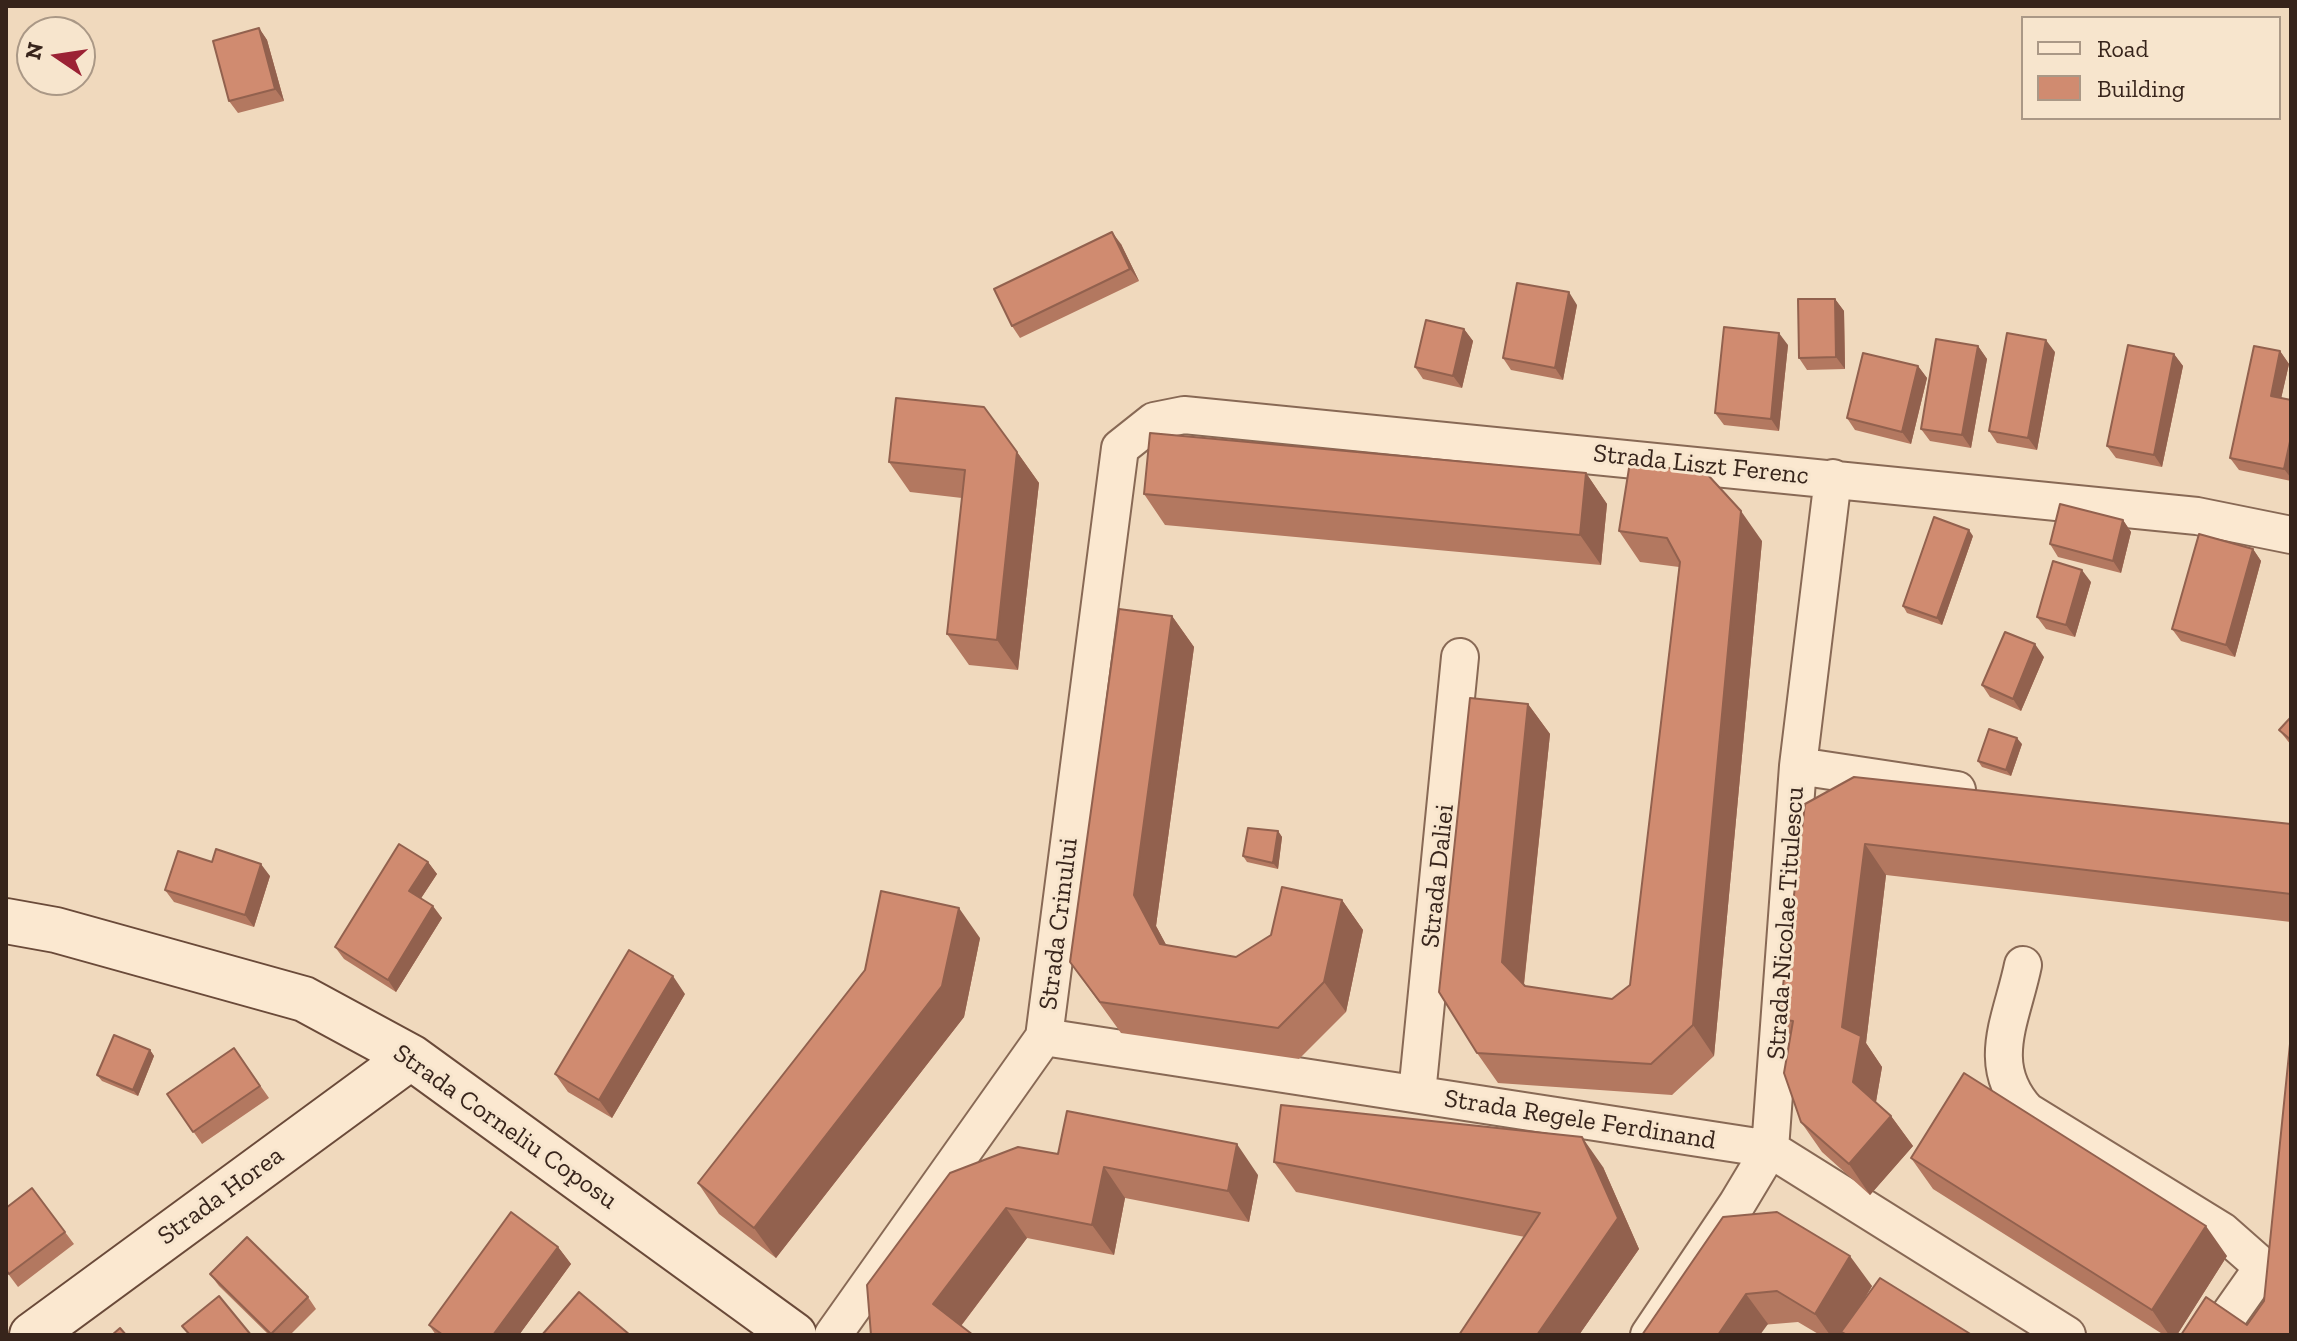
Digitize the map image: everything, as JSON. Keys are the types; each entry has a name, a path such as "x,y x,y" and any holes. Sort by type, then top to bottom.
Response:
{"street":[{"name":"Strada Liszt Ferenc","path":"1120,448 1154,421 1184,415 2197,516 2291,535"},
{"name":"Strada Crinului","path":"833,1335 1044,1037 1120,448"},
{"name":"Strada Nicolae Titulescu","path":"1649,1335 1770,1149 1798,766 1833,478"},
{"name":"Strada Daliei","path":"1417,1094 1460,657"},
{"path":"1798,766 1983,794"},
{"name":"Strada Corneliu Coposu","path":"6,921 56,930 304,999 411,1057 794,1335"},
{"path":"6,940 56,930"},
{"path":"2023,965 2002,1068 2011,1094 2027,1111 2222,1231 2256,1261 2258,1274 2215,1335"},
{"name":"Strada Regele Ferdinand","path":"1044,1037 1770,1149 2067,1335"},
{"name":"Strada Horea","path":"32,1335 411,1057"}],"building":[{"path":"259,28 275,89 229,101 213,41"},
{"path":"1112,232 1130,269 1012,326 994,289"},
{"path":"1517,283 1569,292 1555,368 1503,358"},
{"path":"1798,299 1835,299 1836,357 1799,358"},
{"path":"1426,320 1464,329 1453,376 1415,367"},
{"path":"1724,327 1779,333 1771,419 1715,413"},
{"path":"2007,333 2046,340 2028,438 1989,431"},
{"path":"1936,339 1978,346 1962,435 1921,429"},
{"path":"2128,345 2174,354 2154,455 2107,446"},
{"path":"2254,346 2280,351 2271,396 2291,400 2291,437 2284,469 2230,458"},
{"path":"1863,353 1918,366 1902,432 1847,418"},
{"path":"896,398 984,407 1017,452 997,640 947,634 965,470 889,462"},
{"path":"1150,433 1586,473 1580,535 1144,494"},
{"path":"1630,462 1707,474 1741,511 1693,1025 1651,1064 1477,1053 1439,992 1470,698 1528,704 1502,962 1525,986 1612,999 1630,985 1680,562 1667,538 1619,531"},
{"path":"2060,504 2123,520 2113,561 2050,544"},
{"path":"1934,517 1969,530 1937,618 1903,606"},
{"path":"2199,534 2253,549 2226,645 2172,629"},
{"path":"2053,561 2082,570 2066,625 2037,617"},
{"path":"1119,609 1172,616 1134,895 1160,944 1236,957 1271,935 1282,887 1342,900 1324,982 1278,1028 1100,1002 1070,962"},
{"path":"2005,632 2035,644 2013,699 1982,685"},
{"path":"2291,717 2291,740 2279,730"},
{"path":"1989,729 2017,738 2006,770 1978,761"},
{"path":"1854,777 2291,824 2291,894 1865,844 1842,1027 1861,1036 1853,1082 1891,1116 1849,1164 1801,1122 1784,1073 1793,1021 1779,1019 1805,804"},
{"path":"1248,828 1278,831 1273,863 1243,856"},
{"path":"399,844 428,862 409,891 433,906 388,980 335,947"},
{"path":"216,849 261,864 245,915 165,890 178,851 212,862"},
{"path":"881,891 959,908 942,986 754,1228 698,1183 865,970"},
{"path":"629,950 673,976 599,1100 555,1074"},
{"path":"2291,1034 2291,1335 2181,1335 2206,1297 2247,1325 2264,1301"},
{"path":"114,1035 150,1050 133,1090 97,1075"},
{"path":"234,1048 260,1086 193,1132 167,1094"},
{"path":"1964,1073 2206,1226 2152,1310 1911,1158"},
{"path":"1281,1105 1582,1137 1618,1218 1537,1335 1459,1335 1540,1213 1274,1162"},
{"path":"1067,1111 1237,1144 1228,1191 1104,1167 1092,1225 1006,1208 933,1304 973,1335 871,1335 867,1285 950,1173 1018,1147 1058,1154"},
{"path":"32,1188 65,1232 9,1274 6,1270 6,1208"},
{"path":"511,1212 558,1247 493,1335 443,1335 429,1325"},
{"path":"1777,1212 1850,1256 1815,1314 1777,1291 1746,1294 1718,1335 1642,1335 1723,1217"},
{"path":"247,1237 308,1297 271,1334 210,1274"},
{"path":"1880,1278 1972,1335 1847,1335 1841,1332"},
{"path":"579,1292 630,1335 542,1335"},
{"path":"219,1296 251,1335 190,1335 182,1326"},
{"path":"120,1328 126,1335 112,1335"}]}
